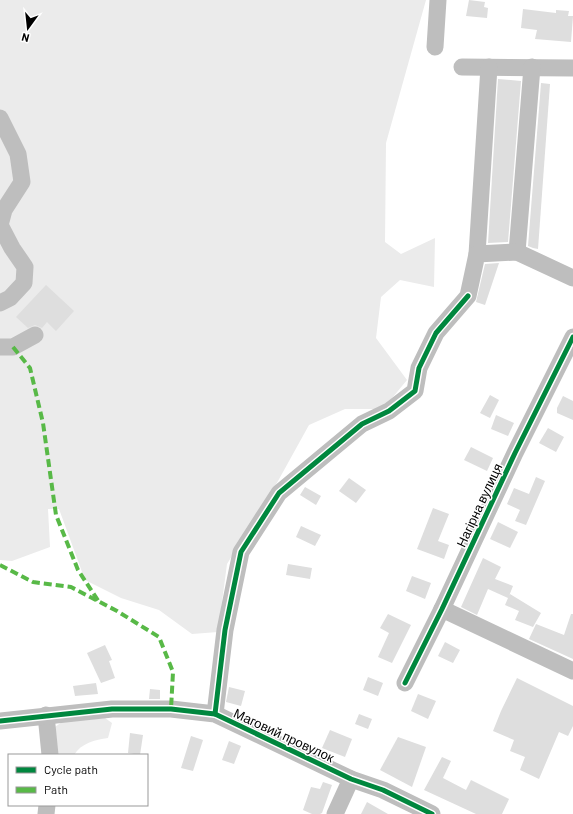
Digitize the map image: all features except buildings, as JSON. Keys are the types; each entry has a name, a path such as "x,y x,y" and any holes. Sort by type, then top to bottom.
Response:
{"street":[{"path":"435,47 438,0"},
{"path":"462,67 573,68"},
{"path":"215,714 225,630 241,552 279,493 362,424 389,411 415,391 419,368 436,333 468,296 477,254 489,67"},
{"path":"517,252 532,67"},
{"path":"0,118 18,154 22,182 4,210 0,225 12,248 25,267 24,283 10,298 0,303"},
{"path":"477,254 517,252 573,278"},
{"path":"0,347 13,347 35,335"},
{"name":"Нагірна вулиця","path":"405,682 442,609 515,453 573,337"},
{"path":"442,609 573,671"},
{"name":"Маговий провулок","path":"0,720 112,709 171,709 215,714 351,779 383,790 432,814"},
{"path":"46,715 50,754"},
{"path":"335,814 351,779"}],"shaded area":[{"path":"0,0 426,0 386,143 385,242 401,254 435,238 434,287 400,280 381,297 376,338 407,380 383,409 345,409 309,425 278,481 227,564 218,632 192,634 159,610 121,598 85,580 59,509 48,509 50,547 12,561 0,560"},
{"path":"105,718 112,723 108,738 93,741 84,745 75,754 57,754 55,727 62,722"}],"marked path":[{"path":"13,347 30,368 43,423 56,515 78,570 99,602"},
{"path":"0,565 33,582 71,587 117,611 159,637 173,672 171,709"}],"cycle path":[{"path":"215,714 225,630 241,552 279,493 362,424 389,411 415,391 419,368 436,333 468,296"},
{"path":"405,683 442,609 515,453 573,337"},
{"path":"0,721 112,709 171,709 215,714 351,779 383,790 432,814"}]}
